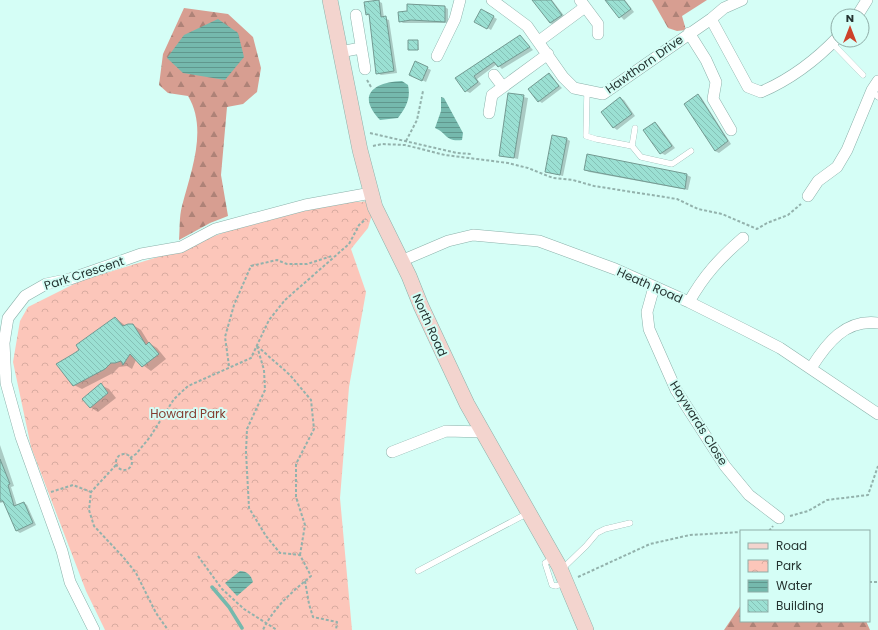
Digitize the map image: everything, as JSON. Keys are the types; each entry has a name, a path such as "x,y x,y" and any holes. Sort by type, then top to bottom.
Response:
{"street":[{"name":"North Road","path":"330,0 360,150 375,207 464,397 554,556 564,576 586,630"},
{"path":"437,56 455,19 460,0"},
{"name":"Hawthorn Drive","path":"496,1 527,26 564,77 574,88 587,92 603,94 711,19 724,8 742,0"},
{"path":"539,41 582,4 598,24 598,34"},
{"path":"356,15 365,69"},
{"path":"711,19 748,87 761,92 780,84 830,44"},
{"path":"689,33 706,60 716,82 713,99 731,130"},
{"path":"340,52 361,48"},
{"path":"489,114 492,95 548,54"},
{"path":"494,76 503,87"},
{"path":"808,196 818,181 838,167 876,90"},
{"name":"Park Crescent","path":"94,630 70,582 62,551 41,495 6,383 4,343 8,318 25,296 46,284 70,279 141,254 181,247 215,229 305,205 371,193"},
{"name":"Heath Road","path":"401,260 448,241 473,235 514,237 539,241 564,249 689,302 780,348 878,414"},
{"path":"689,302 700,283 719,259 743,238"},
{"name":"Haywards Close","path":"654,287 647,312 650,329 676,390 725,466 750,495 779,518"},
{"path":"811,368 833,338 848,326 878,322"},
{"path":"392,452 446,430 483,432"}],"lane":[{"path":"841,48 863,75"},
{"path":"587,92 586,136 632,146 641,157 672,164 691,151"},
{"path":"632,146 635,128"},
{"path":"418,571 530,512"},
{"path":"564,576 597,533 605,529 630,523"}],"path":[{"path":"406,141 417,120 423,91"},
{"path":"357,134 369,133 457,153 471,154"},
{"path":"360,150 382,144 405,145 445,155 508,163 553,178 573,180 594,186 677,199 698,209 722,214 758,229 767,223 788,215 804,202 808,196"},
{"path":"130,458 136,454 150,437 174,399 188,386 229,366 250,358 269,320 285,300 349,244 359,225 373,213 375,207"},
{"path":"229,366 225,337 234,305 251,266 277,260 287,264 307,264 334,256"},
{"path":"256,345 264,370 265,390 247,429 246,452 249,508 266,536 280,553 300,555"},
{"path":"256,345 290,375 311,400 314,429 296,464 296,497 305,525 300,555 311,576 284,599 266,623 263,630"},
{"path":"116,465 123,470 128,468 131,464 130,458 125,454 121,454 117,458 116,465 91,492 89,510 94,526 136,573 156,613 168,630"},
{"path":"779,518 808,511 827,500 868,495 878,466"},
{"path":"41,495 73,485 91,492"},
{"path":"564,576 650,544 690,535 740,532"},
{"path":"198,556 222,589 244,609 277,630"},
{"path":"306,581 308,604 313,617 337,622 336,630"}],"green space":[{"path":"652,0 707,0 682,16 686,30 677,31 668,28"},
{"path":"184,8 228,14 253,37 261,68 257,92 243,104 227,107 221,175 228,216 210,223 179,240 181,210 196,150 197,122 194,109 188,96 168,93 159,85 163,54"},
{"name":"Howard Park","path":"376,201 368,228 351,249 366,292 349,387 340,498 352,630 105,630 86,591 31,447 13,362 20,321 28,307 80,281 161,256 249,223 332,203"},
{"path":"740,606 740,622 866,622 870,630 724,630"}],"water":[{"path":"218,19 238,33 244,57 225,80 183,73 167,58 184,35"},
{"path":"402,81 408,85 409,95 407,103 398,118 380,120 369,104 369,97 376,87 383,84"},
{"path":"441,97 444,98 463,133 462,140 452,140 435,128 441,111"},
{"path":"240,571 248,574 253,582 237,596 225,583"}],"building":[{"path":"379,0 381,17 386,16 394,71 376,74 369,14 366,15 364,2"},
{"path":"532,0 551,0 562,15 550,23"},
{"path":"605,0 624,0 631,9 619,18"},
{"path":"407,4 445,6 445,22 411,20 399,22 398,12 407,11"},
{"path":"481,9 494,16 487,29 474,22"},
{"path":"520,35 530,47 498,67 494,62 474,76 478,82 465,92 455,78"},
{"path":"408,40 418,40 418,50 408,50"},
{"path":"415,61 428,67 422,81 409,75"},
{"path":"549,73 559,86 538,102 528,89"},
{"path":"508,93 524,95 514,158 499,156"},
{"path":"698,94 728,141 715,151 684,104"},
{"path":"620,97 632,114 613,128 601,112"},
{"path":"655,122 672,146 660,154 643,130"},
{"path":"552,135 567,138 560,175 545,172"},
{"path":"587,154 687,174 685,189 584,170"},
{"path":"115,317 123,326 133,324 146,345 149,342 159,354 142,367 130,354 123,365 121,361 111,363 105,369 73,386 56,364 79,350 76,345"},
{"path":"101,383 108,393 90,408 82,399"},
{"path":"0,459 10,484 8,485 14,506 24,502 33,523 16,531 3,501 0,501"}],"waterway":[{"path":"212,587 229,607 242,628"}]}
